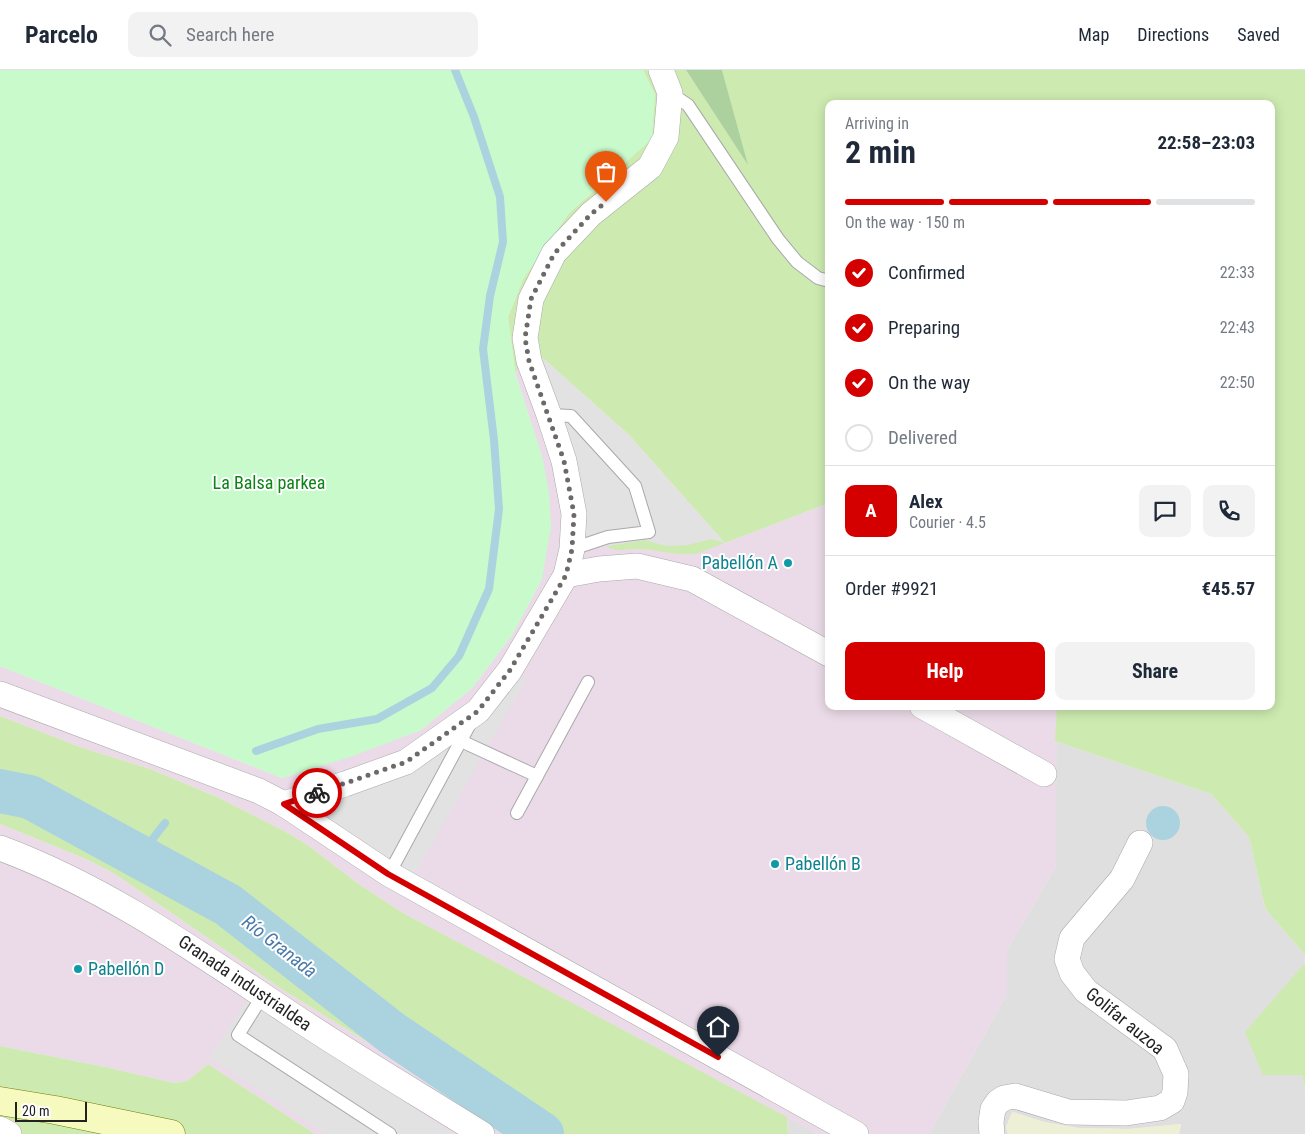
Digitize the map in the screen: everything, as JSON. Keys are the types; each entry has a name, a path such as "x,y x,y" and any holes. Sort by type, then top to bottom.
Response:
{"street":[{"path":"284,804 406,762 478,711 510,670 566,575 572,549 574,514 564,461 529,361 525,338 531,299 554,254 591,214 650,167 666,137 670,93 661,70"},
{"path":"566,575 599,569 637,566 692,579 825,652"},
{"path":"0,694 259,791 284,804 388,874 856,1134"},
{"path":"929,710 1044,774"},
{"name":"Golifar auzoa","path":"992,1134 993,1109 1004,1098 1015,1096 1068,1112 1126,1113 1160,1108 1172,1101 1175,1092 1176,1074 1165,1049 1086,991 1072,973 1067,959 1072,938 1122,878 1140,842"},
{"name":"Granada industrialdea","path":"0,848 88,886 172,934 263,995 482,1134"},
{"path":"0,1101 55,1110 171,1134"},
{"path":"0,1129 8,1134"}],"lane":[{"path":"670,93 688,105 778,239 797,262 818,278 825,280"},
{"path":"549,416 572,416 635,486 649,532 608,537 572,549"},
{"path":"517,812 588,682"},
{"path":"388,874 478,711"},
{"path":"462,740 537,776"},
{"path":"263,995 238,1036 390,1134"}],"shaded area":[{"path":"536,352 725,543 825,505 825,710 1057,710 1056,866 1007,950 1007,994 929,1134 818,1134 403,913 357,883 309,846 286,832 217,797 150,769 83,748 0,716 0,666 282,778 421,730 472,688 512,635 542,579 543,460 515,372"},
{"path":"536,352 629,435 725,543 712,539 687,545 667,546 645,540 588,551 578,472"},
{"path":"531,671 413,877 302,803 441,751"},
{"path":"1055,741 1211,794 1249,837 1265,908 1305,955 1302,1075 1305,1090 1305,1134 1179,1134 1181,1124 1129,1129 1078,1128 1044,1122 1013,1112 1006,1127 1008,1134 929,1134 1007,994 1007,950 1056,866"},
{"path":"0,824 86,859 115,874 283,990 517,1134 315,1134 208,1064 187,1081 174,1083 0,1046"},
{"path":"248,999 453,1134 326,1134 209,1057"},
{"path":"787,1117 818,1134 788,1134"}],"green space":[{"name":"La Balsa parkea","path":"0,70 643,70 655,95 652,139 569,213 523,279 508,317 515,372 543,460 549,494 551,526 542,579 512,635 472,688 421,730 353,756 282,778 0,666"},
{"path":"643,70 686,70 747,163 722,70 1305,70 1305,955 1265,908 1249,837 1211,794 1055,741 1057,710 1275,710 1275,100 825,100 825,505 696,554 680,554 641,549 618,550 607,546 645,540 667,546 687,545 712,539 724,542 629,435 537,353 515,372 508,317 523,279 569,213 626,163 655,95"},
{"path":"686,70 722,70 748,165"},
{"path":"0,716 83,748 150,769 217,797 286,832 309,846 357,883 403,913 787,1117 788,1134 517,1134 283,990 115,874 86,859 0,824"},
{"path":"1305,963 1305,1090 1302,1075 1263,1075 1245,1032"},
{"path":"0,1046 174,1083 187,1081 208,1064 315,1134 0,1134"},
{"path":"1012,1112 1044,1122 1078,1128 1129,1129 1181,1124 1179,1134 1008,1134 1006,1127"}],"water":[{"path":"1163,806 1170,807 1175,811 1179,816 1179,830 1175,835 1170,839 1163,840 1156,839 1151,835 1147,830 1146,823 1147,816 1151,811 1156,807"}],"waterway":[{"path":"256,751 318,729 377,719 432,688 459,656 489,589 499,509 494,440 483,349 490,296 503,242 500,197 474,117 455,70"},
{"name":"Río Granada","path":"0,791 30,797 228,905 392,1033 542,1134"},
{"path":"136,855 148,845 165,823"}],"way so far":[{"path":"317,793 406,762 478,711 510,670 566,575 572,549 574,514 564,461 529,361 525,338 531,299 554,254 591,214 606,202"}],"place":[{"name":"Pabellón A","path":"788,563"},
{"name":"Pabellón B","path":"775,864"},
{"name":"Pabellón D","path":"78,969"}],"route":[{"path":"317,793 284,804 388,874 718,1057"}]}
